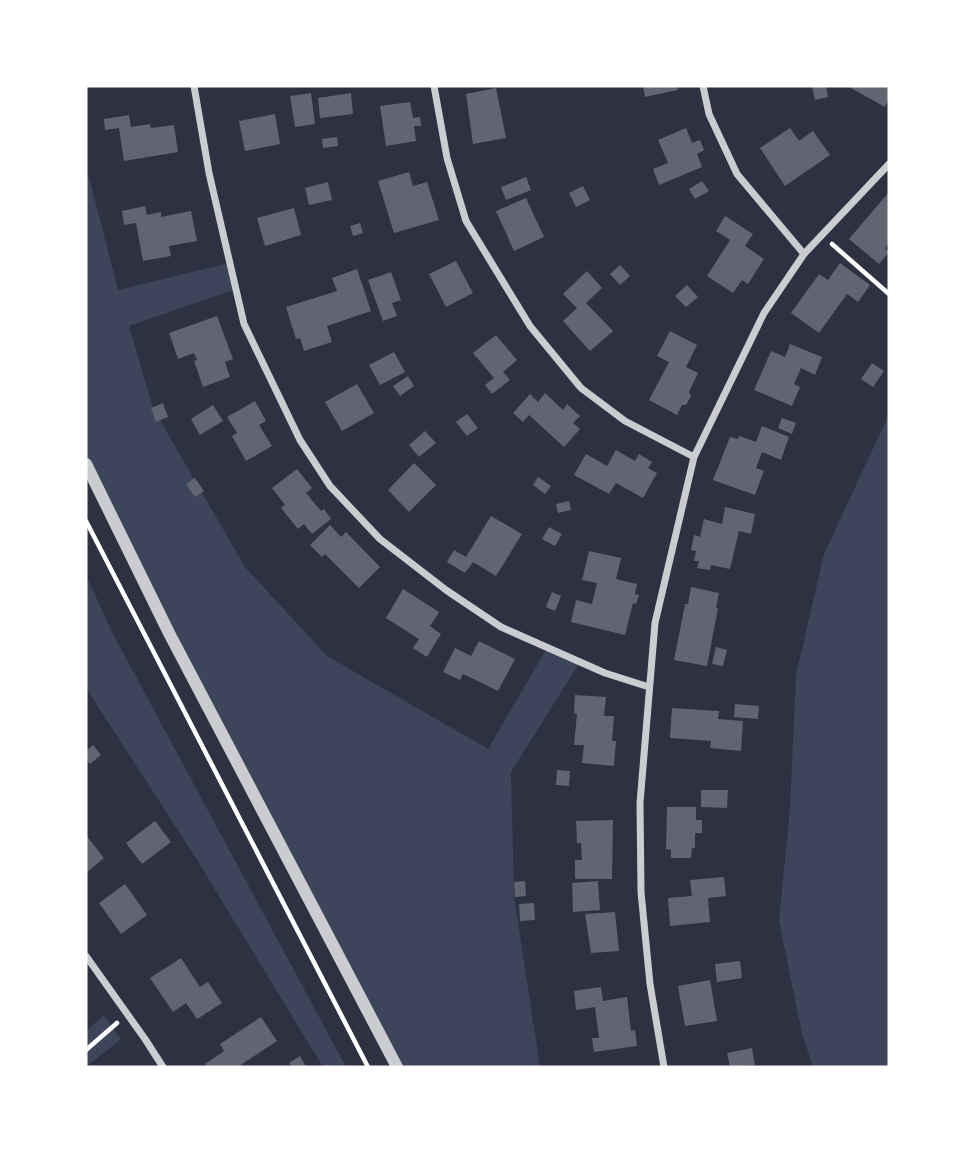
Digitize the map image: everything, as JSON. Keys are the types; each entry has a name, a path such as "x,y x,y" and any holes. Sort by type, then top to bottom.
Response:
{"street":[{"path":"194,86 209,173 244,324 300,440 330,486 380,539 446,590 501,627 605,673 649,687"},
{"path":"434,86 447,158 466,221 530,326 580,388 625,421 694,457"},
{"path":"703,86 709,114 737,174 804,254"},
{"path":"664,1067 650,984 641,892 640,803 654,623 694,457 764,313 804,254 889,164"},
{"path":"86,464 169,634 397,1067"},
{"path":"86,956 163,1067"}],"path":[{"path":"823,235 889,294"},
{"path":"86,521 368,1067"},
{"path":"86,1050 127,1014"}],"shaded area":[{"path":"86,165 118,290 229,263 236,289 129,326 153,408 245,567 327,656 488,749 547,648 580,662 511,772 514,896 540,1067 398,1067 86,462"},
{"path":"889,414 889,1067 813,1067 802,1034 779,920 790,808 796,675 824,554"},
{"path":"86,575 113,634 346,1067 323,1067 194,855 86,688"},
{"path":"104,1015 121,1039 86,1067 86,1031"}],"building":[{"path":"643,86 677,86 678,90 645,97"},
{"path":"812,86 826,86 828,97 815,100"},
{"path":"847,86 889,86 889,99 885,107"},
{"path":"496,88 506,138 473,144 466,94"},
{"path":"311,93 315,124 295,127 290,96"},
{"path":"351,93 353,114 320,118 318,98"},
{"path":"410,102 413,118 420,117 421,126 414,126 416,141 386,146 380,106"},
{"path":"275,114 280,144 245,151 239,121"},
{"path":"129,115 131,127 150,124 151,128 174,125 178,152 124,161 119,128 105,130 104,119"},
{"path":"686,128 692,143 700,140 704,150 697,154 702,167 659,185 653,169 668,163 658,140"},
{"path":"790,128 799,141 813,131 830,155 785,186 760,148"},
{"path":"337,137 338,146 323,148 322,139"},
{"path":"409,172 413,186 427,182 439,220 394,233 378,181"},
{"path":"526,177 531,190 506,200 501,187"},
{"path":"702,181 709,191 695,199 689,189"},
{"path":"328,182 332,200 309,205 305,188"},
{"path":"583,186 590,200 576,207 569,193"},
{"path":"889,192 889,243 885,248 889,252 879,264 849,239"},
{"path":"526,198 544,237 514,251 496,211"},
{"path":"145,206 147,215 161,212 161,217 191,211 197,241 169,246 171,256 143,261 136,223 124,225 122,211"},
{"path":"294,208 301,235 265,246 257,218"},
{"path":"725,216 753,234 745,246 764,259 748,284 742,280 733,293 707,276 730,240 716,231"},
{"path":"360,223 363,233 353,236 350,226"},
{"path":"456,261 473,293 446,307 429,274"},
{"path":"840,263 870,285 858,302 847,294 819,333 791,313 819,274 828,280"},
{"path":"620,265 630,276 620,285 610,274"},
{"path":"357,269 371,311 327,326 332,342 304,351 300,338 296,339 286,307 337,291 332,278"},
{"path":"587,271 602,288 586,303 613,331 590,351 563,321 577,308 563,294"},
{"path":"391,272 401,300 392,303 397,316 383,321 368,280"},
{"path":"687,285 698,297 686,307 675,296"},
{"path":"217,316 233,359 225,362 230,377 203,387 194,353 178,359 169,333"},
{"path":"670,331 697,345 686,367 698,373 689,392 691,396 677,415 649,400 669,362 657,356"},
{"path":"496,335 517,360 503,372 510,380 492,394 485,385 494,378 473,353"},
{"path":"790,344 822,357 815,375 801,368 794,384 800,387 792,406 754,390 771,351 785,357"},
{"path":"394,352 405,372 380,385 369,365"},
{"path":"872,363 884,371 873,387 861,379"},
{"path":"408,376 414,386 400,396 393,386"},
{"path":"357,384 374,413 342,431 325,402"},
{"path":"545,393 563,410 567,404 580,416 573,423 580,429 564,447 529,415 523,422 513,413 530,394 538,402"},
{"path":"255,401 266,421 259,425 272,446 246,461 232,436 237,433 227,417"},
{"path":"163,403 168,417 156,422 151,408"},
{"path":"213,405 223,421 200,435 191,419"},
{"path":"467,414 478,428 467,436 456,422"},
{"path":"782,418 796,423 792,434 778,428"},
{"path":"762,426 789,437 781,460 762,452 756,468 764,471 755,495 713,480 730,437 738,439 739,436 756,442"},
{"path":"425,431 436,443 419,457 409,445"},
{"path":"616,450 635,461 639,454 652,462 648,468 657,473 643,498 616,483 609,494 574,475 586,454 607,466"},
{"path":"414,463 436,485 409,512 388,490"},
{"path":"297,469 312,488 306,493 331,519 312,534 304,524 298,529 281,508 285,505 272,488"},
{"path":"538,477 551,486 545,494 533,485"},
{"path":"195,478 204,491 195,497 186,484"},
{"path":"569,501 571,510 558,513 556,504"},
{"path":"725,507 755,514 751,534 739,531 730,569 711,565 710,570 697,568 699,561 694,561 696,551 691,550 694,535 700,537 704,519 722,524"},
{"path":"491,516 522,534 496,576 473,562 465,573 447,562 454,550 466,557"},
{"path":"330,525 341,537 346,532 380,567 359,588 325,554 322,557 310,545"},
{"path":"549,527 562,534 555,546 542,539"},
{"path":"589,551 621,558 616,579 637,584 635,594 639,595 636,604 633,603 625,635 571,622 576,600 592,604 597,583 582,580"},
{"path":"691,587 719,593 707,666 674,660"},
{"path":"403,589 439,612 430,626 441,634 427,657 413,648 419,639 386,618"},
{"path":"552,592 561,596 555,611 546,607"},
{"path":"479,641 515,659 498,691 463,674 460,680 443,672 455,648 471,656"},
{"path":"716,647 727,650 723,666 712,664"},
{"path":"575,695 606,697 604,716 614,716 614,766 582,763 584,745 574,745 577,714 574,713"},
{"path":"735,704 759,706 758,719 734,717"},
{"path":"672,708 719,711 718,719 743,721 741,751 710,748 711,741 670,738"},
{"path":"93,745 101,755 90,764 86,760 86,751"},
{"path":"557,770 570,771 569,786 556,785"},
{"path":"701,790 728,790 727,808 701,807"},
{"path":"667,807 696,807 696,820 702,820 702,833 695,833 695,848 692,848 691,858 671,858 671,850 666,849"},
{"path":"613,820 612,879 575,879 575,860 582,860 581,843 577,843 576,821"},
{"path":"155,821 171,842 142,864 126,843"},
{"path":"86,835 104,858 86,873"},
{"path":"724,877 726,896 708,898 710,922 670,926 668,898 692,896 690,880"},
{"path":"525,881 526,896 515,897 514,882"},
{"path":"598,881 600,910 573,912 572,883"},
{"path":"125,884 147,915 121,934 99,903"},
{"path":"534,903 535,920 520,921 519,904"},
{"path":"615,912 619,951 591,953 585,914"},
{"path":"181,958 200,987 208,982 222,1003 197,1019 186,1003 173,1012 150,978"},
{"path":"740,961 742,978 717,982 715,964"},
{"path":"710,980 717,1021 685,1026 678,986"},
{"path":"601,987 603,1001 627,997 631,1031 635,1030 637,1046 594,1052 592,1038 599,1038 595,1007 576,1010 574,991"},
{"path":"261,1017 277,1041 240,1067 208,1067 205,1064 224,1051 220,1044"},
{"path":"752,1048 755,1065 730,1067 727,1053"},
{"path":"300,1056 306,1067 292,1067 289,1063"}]}
